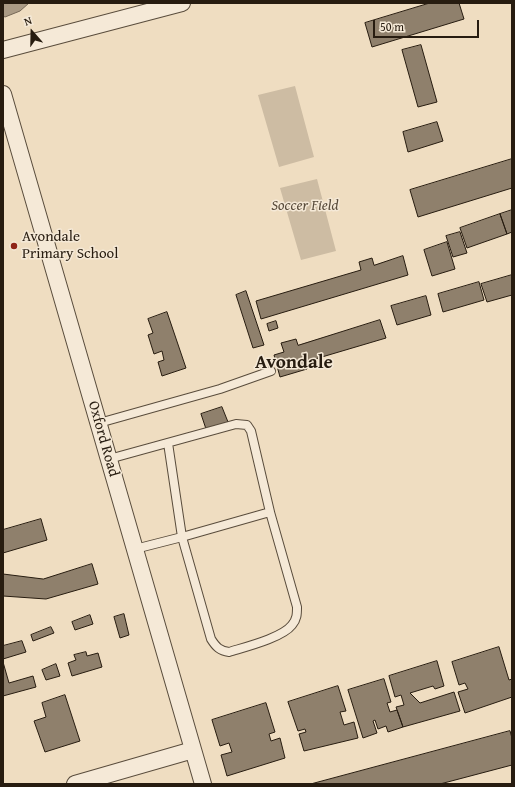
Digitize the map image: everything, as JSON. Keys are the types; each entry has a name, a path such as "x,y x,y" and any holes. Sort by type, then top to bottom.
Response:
{"street":[{"path":"3,50 182,3"},
{"name":"Oxford Road","path":"3,94 203,784"},
{"path":"75,784 192,750"}],"lane":[{"path":"99,423 220,389 271,371"},
{"path":"109,459 236,424 247,425 251,431 270,512 297,607 297,617 292,626 281,634 229,652 222,651 215,646 211,639 182,537 168,443"},
{"path":"135,549 270,512"}],"green space":[{"name":"Soccer Field","path":"295,86 314,157 279,167 258,95"},
{"name":"Soccer Field","path":"317,179 336,251 301,260 280,188"}],"shaded area":[{"path":"3,3 29,3 20,11 5,17 3,16"}],"building":[{"path":"430,3 459,3 464,19 372,47 365,23"},
{"path":"421,45 437,102 418,107 402,50"},
{"path":"437,122 443,141 408,152 403,132"},
{"path":"512,159 512,188 418,217 410,190"},
{"path":"512,210 512,232 507,234 500,214"},
{"path":"500,214 507,234 467,248 460,228"},
{"path":"460,232 467,253 453,257 446,236"},
{"path":"447,242 455,269 432,276 424,250"},
{"path":"403,256 408,275 261,319 256,301 361,270 359,262 372,258 374,265"},
{"path":"512,275 512,295 487,302 481,284"},
{"path":"479,282 484,300 443,312 438,294"},
{"path":"246,291 264,345 253,348 236,295"},
{"path":"426,296 431,315 397,325 391,306"},
{"path":"167,312 186,368 162,376 158,362 164,360 162,351 154,354 148,335 153,333 148,319"},
{"path":"380,320 386,338 305,362 307,369 280,377 274,355 284,352 281,343 296,339 298,345"},
{"path":"276,321 278,328 269,331 267,324"},
{"path":"222,407 228,422 206,429 201,414"},
{"path":"41,519 47,540 3,553 3,530"},
{"path":"92,564 98,584 46,599 3,596 3,574 43,579"},
{"path":"124,614 129,635 120,638 114,617"},
{"path":"90,615 93,624 75,630 72,622"},
{"path":"51,627 54,633 33,641 31,635"},
{"path":"22,641 26,652 3,659 3,646"},
{"path":"499,647 509,680 512,679 512,697 465,713 458,692 468,689 465,683 459,685 452,662"},
{"path":"86,652 87,656 98,653 102,667 72,676 68,663 76,660 74,655"},
{"path":"437,661 444,686 435,689 433,686 410,693 420,703 454,692 460,711 403,727 396,707 404,705 401,695 395,697 389,676"},
{"path":"3,662 9,683 33,676 36,687 3,696"},
{"path":"56,664 60,676 46,680 42,670"},
{"path":"384,679 391,702 387,703 390,712 397,710 403,727 388,732 386,726 378,729 375,720 373,721 377,733 363,738 348,690"},
{"path":"338,686 346,711 340,712 344,725 354,722 358,738 304,751 299,734 306,732 305,729 298,731 288,702"},
{"path":"65,695 80,741 45,752 34,721 46,717 42,703"},
{"path":"266,703 275,732 269,734 271,741 280,738 285,758 227,776 221,755 232,752 229,743 220,746 212,720"},
{"path":"510,731 512,738 512,765 440,784 311,784"}],"place":[{"name":"Avondale Primary School","path":"14,246"}],"district":[{"name":"Avondale","path":"294,363"}]}
